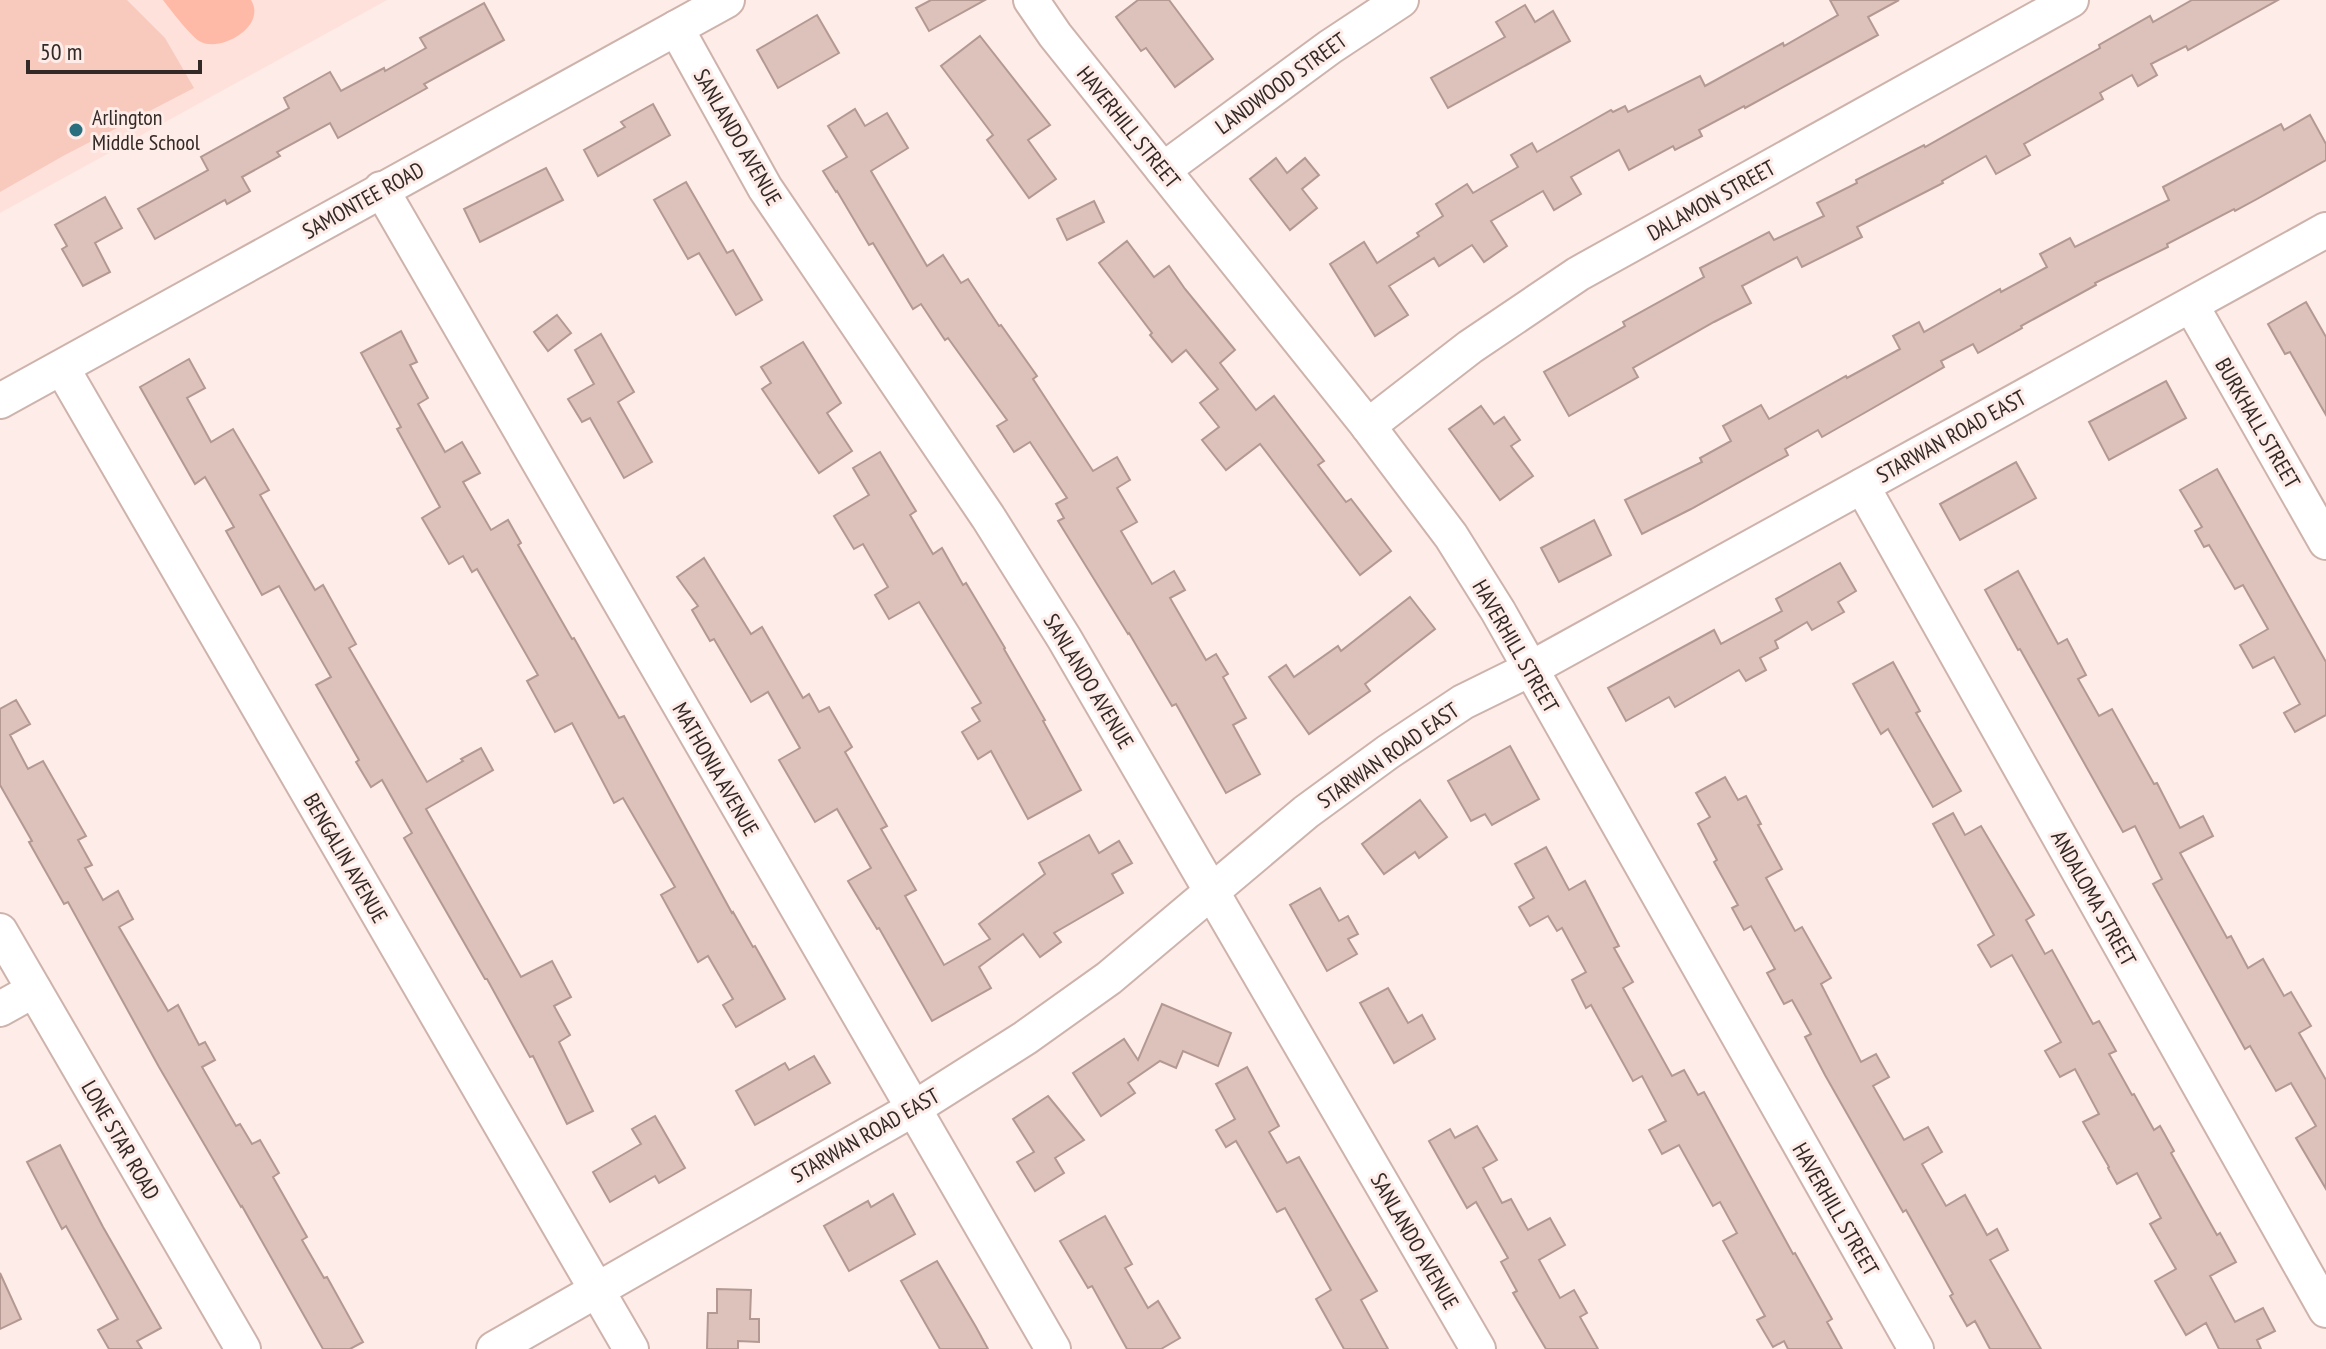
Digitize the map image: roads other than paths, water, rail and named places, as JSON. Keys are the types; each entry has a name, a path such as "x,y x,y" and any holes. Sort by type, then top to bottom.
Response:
{"street":[{"name":"SAMONTEE ROAD","path":"0,401 727,0"},
{"name":"HAVERHILL STREET","path":"1031,0 1055,35 1368,426 1451,536 1498,611 1916,1349"},
{"name":"LANDWOOD STREET","path":"1163,170 1330,47 1401,0"},
{"name":"DALAMON STREET","path":"1368,426 1470,347 1578,274 2071,0"},
{"name":"SANLANDO AVENUE","path":"676,28 765,188 996,531 1064,638 1478,1349"},
{"name":"MATHONIA AVENUE","path":"381,189 1053,1349"},
{"name":"STARWAN ROAD EAST","path":"494,1349 913,1109 1025,1038 1109,978 1306,812 1463,702 1530,669 2326,230"},
{"name":"BURKHALL STREET","path":"2191,305 2326,542"},
{"name":"BENGALIN AVENUE","path":"62,368 631,1349"},
{"name":"ANDALOMA STREET","path":"1862,486 2326,1310"},
{"name":"LONE STAR ROAD","path":"0,931 243,1349"},
{"path":"0,1009 34,990"}],"place":[{"name":"Arlington Middle School","path":"76,130"}]}
